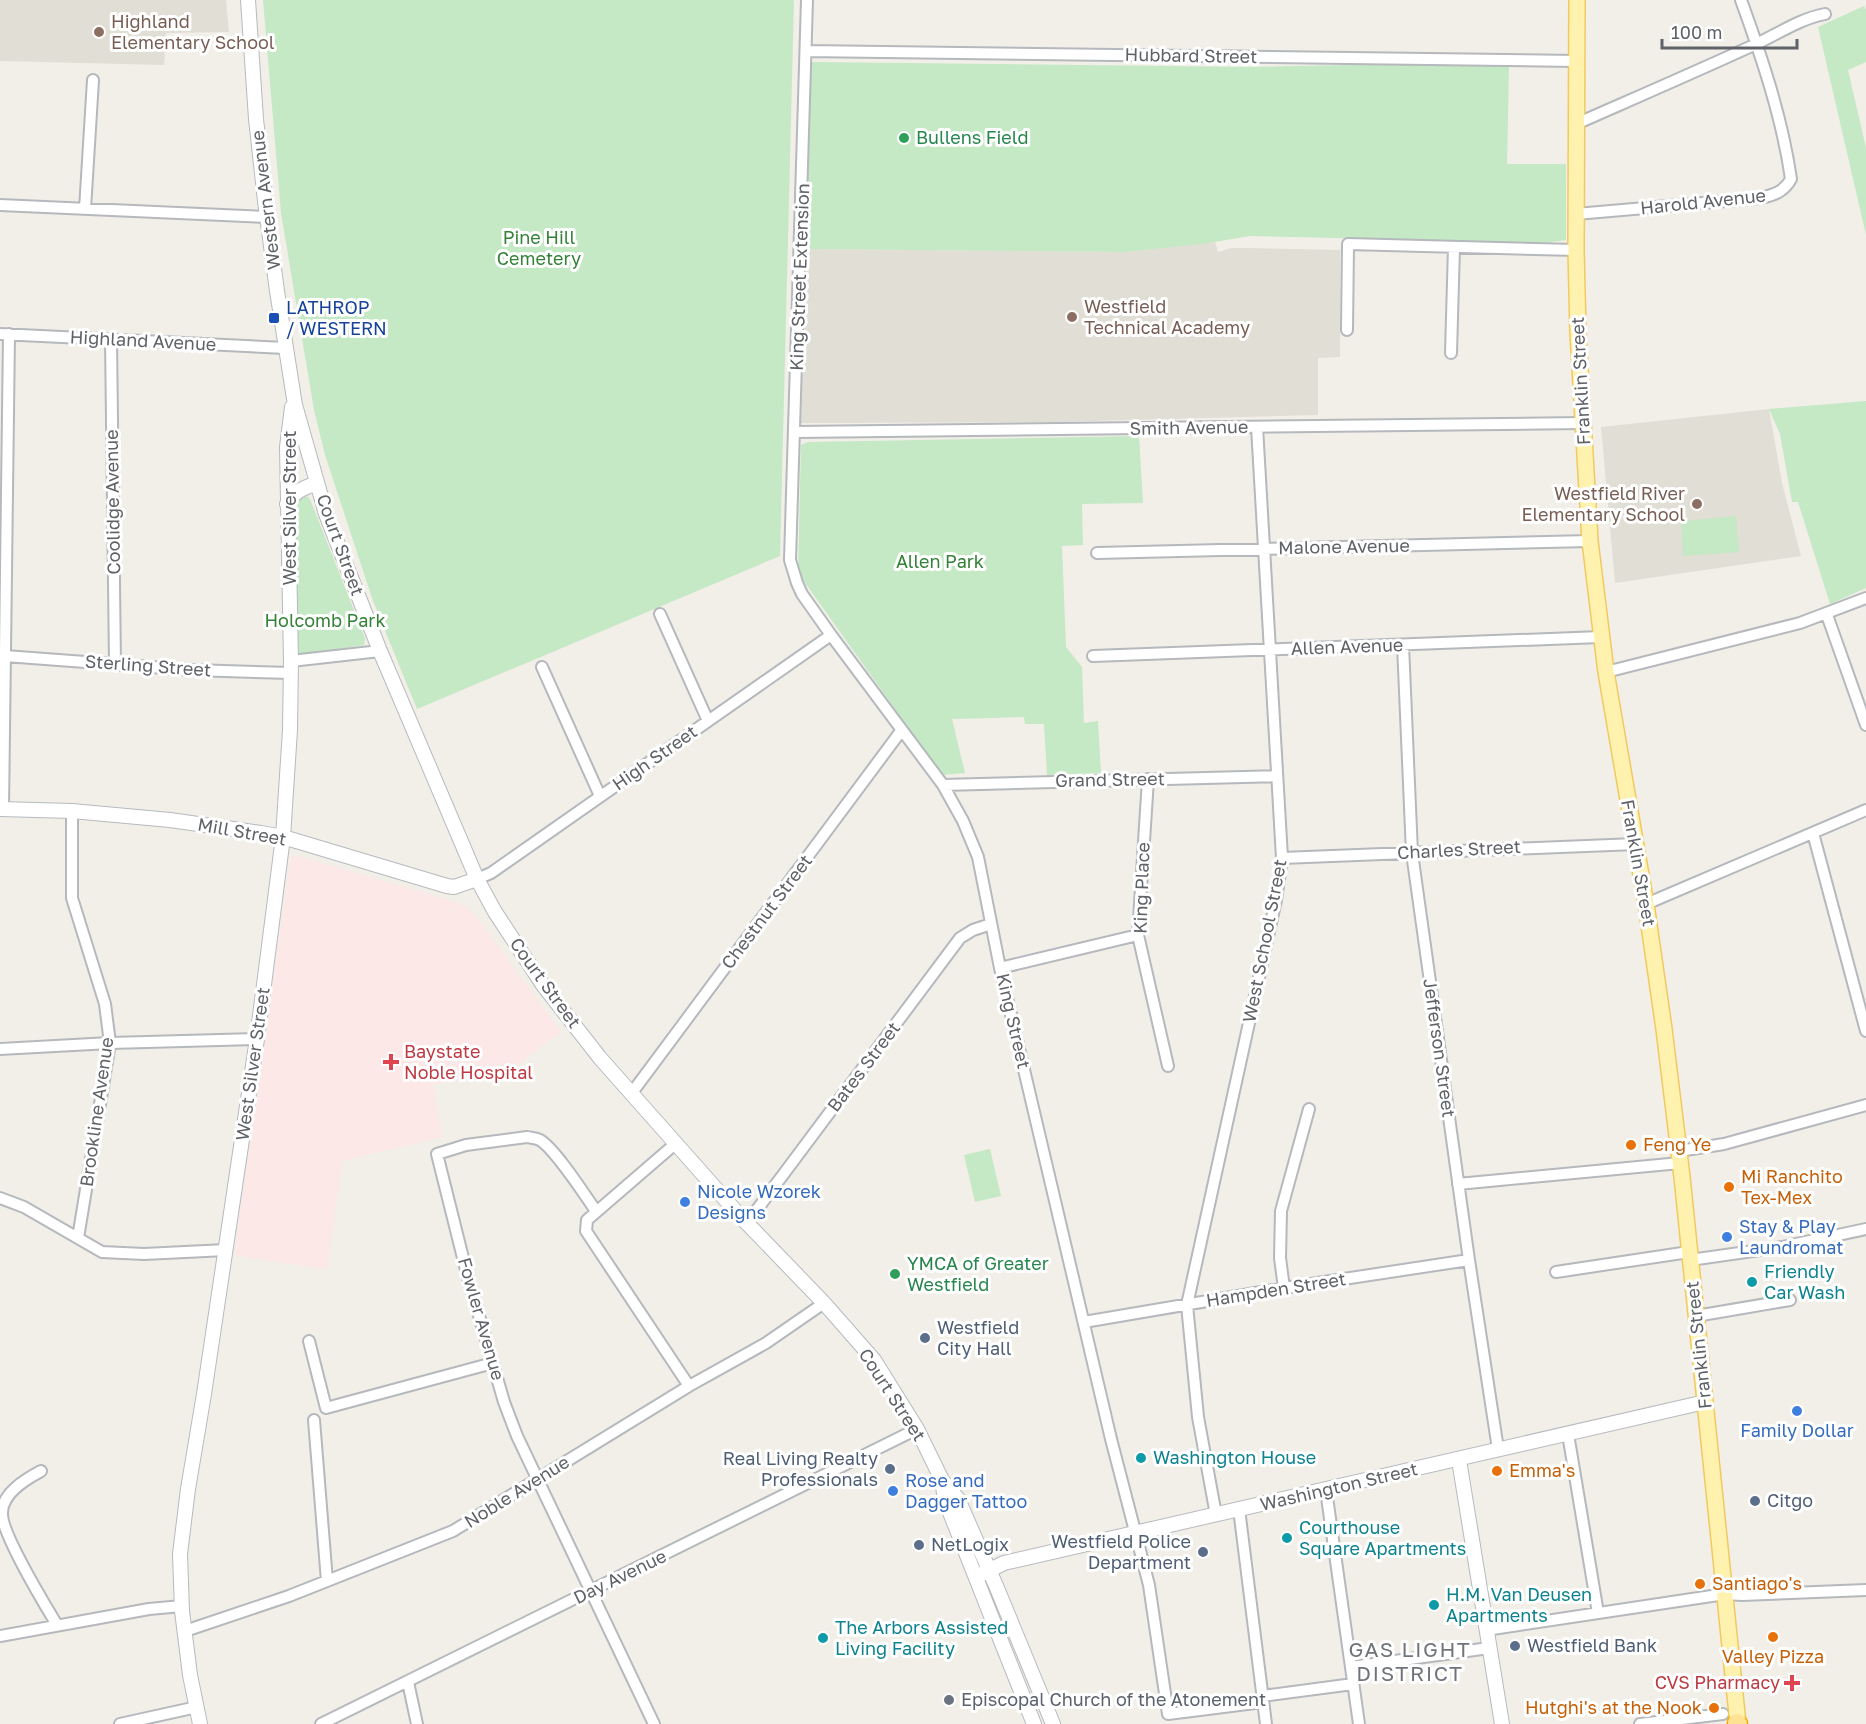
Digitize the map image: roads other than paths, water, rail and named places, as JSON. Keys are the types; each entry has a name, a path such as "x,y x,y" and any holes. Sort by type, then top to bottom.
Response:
{"main road":[{"name":"Western Avenue","path":"248,0 256,119 267,217 293,399"},
{"name":"Franklin Street","path":"1577,0 1576,250 1590,541 1606,672 1646,904 1679,1157 1725,1593 1734,1721"},
{"name":"Court Street","path":"293,399 326,514 380,651 477,879 495,912 547,991 631,1094 874,1360 917,1429 942,1480 958,1499 1053,1724"},
{"name":"West Silver Street","path":"201,1724 190,1675 182,1606 180,1554 257,1039 283,837 290,730 291,667 287,447 293,399"},
{"path":"287,504 298,490 317,483"},
{"name":"Mill Street","path":"2,809 72,811 170,820 283,837 447,886 454,887 477,879"},
{"name":"Washington Street","path":"976,1577 1004,1563 1705,1402"},
{"path":"1458,1460 1502,1724"},
{"name":"Court Street","path":"942,1480 945,1500 1034,1724"},
{"path":"1006,1654 1022,1648"}],"street":[{"name":"King Street Extension","path":"790,554 807,0"},
{"name":"Harold Avenue","path":"1576,214 1760,198 1774,195 1787,186 1791,179 1780,121 1741,0"},
{"path":"1576,124 1757,44 1795,23 1809,17 1826,14"},
{"name":"Hubbard Street","path":"806,51 1576,61"},
{"path":"85,209 93,80"},
{"path":"0,206 267,217"},
{"path":"1347,330 1348,244 1576,250"},
{"path":"1451,353 1454,247"},
{"path":"2,809 5,656 5,334"},
{"name":"Highland Avenue","path":"5,334 285,348"},
{"name":"Coolidge Avenue","path":"111,339 114,664"},
{"name":"Smith Avenue","path":"795,432 1583,423"},
{"name":"West School Street","path":"1216,1515 1198,1417 1187,1305 1276,900 1282,858 1266,549 1257,427"},
{"name":"Malone Avenue","path":"1097,553 1590,541"},
{"name":"King Street","path":"790,554 797,583 831,635 943,785 963,821 978,857 1000,968 1151,1598 1168,1714 1263,1699"},
{"path":"1606,672 1827,615 1866,598"},
{"path":"660,614 708,721"},
{"path":"1827,615 1866,725"},
{"name":"High Street","path":"477,879 491,873 831,635"},
{"name":"Allen Avenue","path":"1094,656 1601,637"},
{"name":"Jefferson Street","path":"1403,645 1412,853 1498,1449"},
{"name":"Sterling Street","path":"5,656 192,670 291,667 380,651"},
{"path":"542,667 600,796"},
{"name":"Chestnut Street","path":"631,1094 902,731"},
{"name":"Grand Street","path":"943,785 1277,776"},
{"name":"King Place","path":"1148,779 1138,935 1168,1066"},
{"path":"1646,904 1866,810"},
{"name":"Brookline Avenue","path":"72,811 72,898 105,1004 110,1043 78,1238"},
{"path":"1813,833 1866,1031"},
{"name":"Charles Street","path":"1282,858 1636,844"},
{"name":"Bates Street","path":"747,1223 960,938 973,930 991,924"},
{"path":"1000,968 1138,935"},
{"path":"0,1049 257,1039"},
{"path":"1458,1184 1679,1157 1866,1105"},
{"path":"1284,1288 1280,1258 1281,1211 1309,1108"},
{"name":"Fowler Avenue","path":"596,1211 542,1141 527,1137 466,1145 437,1154 467,1274 507,1410 654,1724"},
{"path":"675,1144 596,1211 587,1220 586,1231 689,1386"},
{"path":"0,1198 24,1207 102,1252 144,1254 226,1250"},
{"path":"1556,1272 1782,1247 1866,1229"},
{"name":"Hampden Street","path":"1083,1322 1469,1260"},
{"path":"1696,1316 1790,1300"},
{"name":"Noble Avenue","path":"185,1631 327,1581 453,1531 689,1386 766,1343 824,1303"},
{"path":"309,1341 326,1408 493,1363"},
{"path":"314,1420 327,1581"},
{"name":"Day Avenue","path":"321,1724 917,1429"},
{"path":"1568,1434 1598,1612"},
{"path":"41,1471 11,1492 1,1514 25,1567 57,1625"},
{"path":"1326,1490 1359,1724"},
{"path":"1239,1509 1266,1724"},
{"path":"1486,1630 1725,1593 1742,1595 1866,1590"},
{"path":"0,1636 149,1609 182,1606"},
{"path":"1351,1667 1489,1648"},
{"path":"408,1682 417,1724"},
{"path":"1263,1699 1353,1684"},
{"path":"120,1724 197,1707"},
{"path":"1640,1724 1734,1721"}],"place":[{"name":"Highland Elementary School","path":"99,32"},
{"name":"Bullens Field","path":"904,138"},
{"name":"Westfield Technical Academy","path":"1072,317"},
{"name":"LATHROP / WESTERN","path":"274,318"},
{"name":"Westfield River Elementary School","path":"1697,504"},
{"name":"Baystate Noble Hospital","path":"391,1062"},
{"name":"Feng Ye","path":"1631,1145"},
{"name":"Mi Ranchito Tex-Mex","path":"1729,1187"},
{"name":"Nicole Wzorek Designs","path":"685,1202"},
{"name":"Stay & Play Laundromat","path":"1727,1237"},
{"name":"YMCA of Greater Westfield","path":"895,1274"},
{"name":"Friendly Car Wash","path":"1752,1282"},
{"name":"Westfield City Hall","path":"925,1338"},
{"name":"Family Dollar","path":"1797,1411"},
{"name":"Washington House","path":"1141,1458"},
{"name":"Real Living Realty Professionals","path":"890,1469"},
{"name":"Emma's","path":"1497,1471"},
{"name":"Rose and Dagger Tattoo","path":"893,1491"},
{"name":"Citgo","path":"1755,1501"},
{"name":"Courthouse Square Apartments","path":"1287,1538"},
{"name":"NetLogix","path":"919,1545"},
{"name":"Westfield Police Department","path":"1203,1552"},
{"name":"Santiago's","path":"1700,1584"},
{"name":"H.M. Van Deusen Apartments","path":"1434,1605"},
{"name":"Valley Pizza","path":"1773,1637"},
{"name":"The Arbors Assisted Living Facility","path":"823,1638"},
{"name":"Westfield Bank","path":"1515,1646"},
{"name":"CVS Pharmacy","path":"1792,1683"},
{"name":"Episcopal Church of the Atonement","path":"949,1700"},
{"name":"Hutghi's at the Nook","path":"1714,1708"}],"district":[{"name":"GAS LIGHT DISTRICT","path":"1410,1662"}],"park label":[{"name":"Pine Hill Cemetery","path":"539,248"},
{"name":"Allen Park","path":"940,562"},
{"name":"Holcomb Park","path":"325,621"}]}
